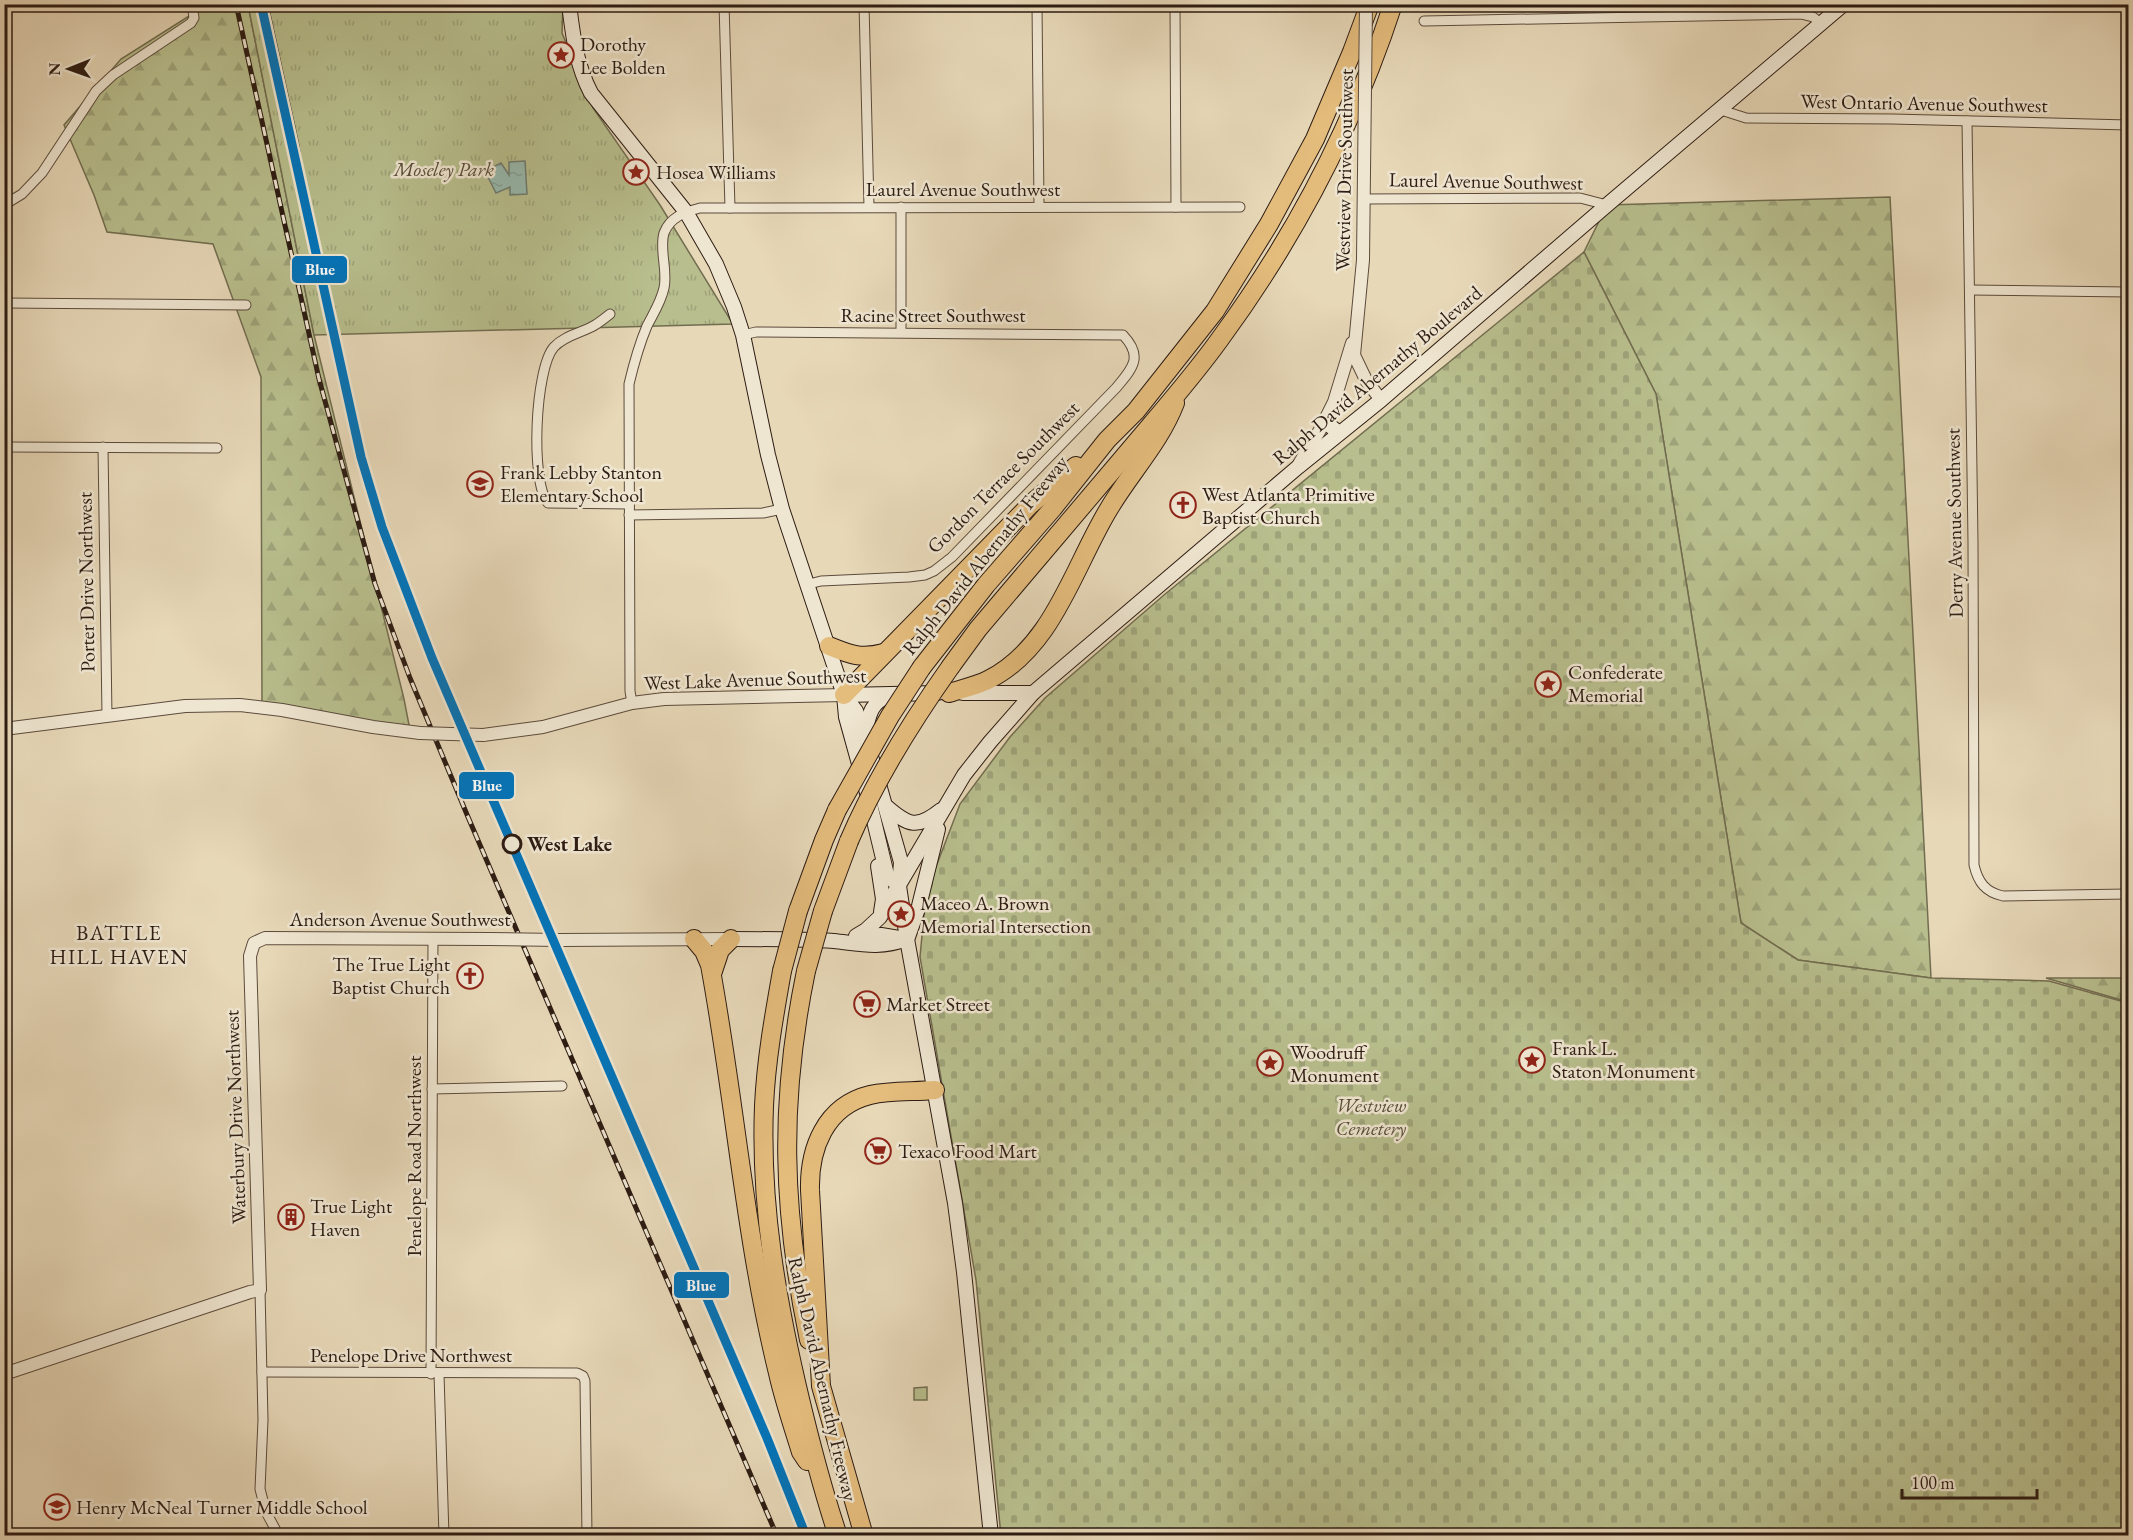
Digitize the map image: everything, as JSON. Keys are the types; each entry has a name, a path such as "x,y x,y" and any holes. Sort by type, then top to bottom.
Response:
{"highway":[{"name":"Ralph David Abernathy Freeway","path":"838,1536 821,1485 779,1302 765,1201 764,1106 771,1037 782,971 798,911 837,810 890,716 922,667 986,585 1053,508 1107,440 1143,402 1215,311 1269,224 1314,139 1352,52 1368,4"},
{"name":"Ralph David Abernathy Freeway","path":"821,1386 799,1286 786,1175 786,1124 790,1065 797,1013 806,971 838,866 887,762 951,666 985,621 1180,389 1220,339 1262,278 1311,194 1366,80 1393,4"},
{"path":"949,693 987,680 1003,670 1028,647 1046,626 1101,521 1122,487 1166,427 1180,389"},
{"path":"844,695 1031,504 1107,440"},
{"path":"829,646 852,656 868,657 884,653"},
{"path":"694,939 708,957 712,974 754,1250 773,1352 801,1452 821,1485"},
{"path":"712,974 720,950 731,939"},
{"path":"864,1536 821,1386 810,1167 814,1148 823,1131 834,1117 853,1103 867,1096 883,1093 935,1090"}],"main road":[{"path":"569,4 576,57 591,93 686,212 716,264 734,307 743,335 768,455 782,509 844,695 846,717 887,875 899,886"},
{"name":"Ralph David Abernathy Boulevard","path":"880,918 964,775 1033,693 1298,467 1381,400 1844,4"},
{"path":"1324,421 1339,433"},
{"name":"West Lake Avenue Southwest","path":"844,695 1033,693"},
{"path":"844,695 856,711 865,735 902,862 899,886 907,939 955,1203 992,1536"},
{"path":"844,695 839,718 878,863 883,900 880,918 856,936"},
{"path":"865,735 872,707 880,699 890,695"},
{"path":"887,807 904,821 913,824 930,819 944,807"},
{"path":"907,939 919,906 944,807"},
{"name":"Anderson Avenue Southwest","path":"834,941 856,936 881,935 907,939"},
{"name":"Anderson Avenue Southwest","path":"731,939 834,941 858,945 891,945 907,939"}],"street":[{"path":"4,205 22,194 42,173 96,91 113,75 191,23 194,18 192,4"},
{"path":"724,4 730,207"},
{"path":"864,4 869,207"},
{"path":"1037,4 1039,207"},
{"path":"1175,4 1176,207"},
{"name":"Westview Drive Southwest","path":"1368,4 1362,283 1354,355 1358,366 1381,400"},
{"path":"1424,21 1801,14 1813,17 1822,24"},
{"name":"West Ontario Avenue Southwest","path":"1721,110 1746,118 2128,125"},
{"name":"Derry Avenue Southwest","path":"1967,121 1974,865 1976,876 1986,889 2003,896 2128,894"},
{"name":"Laurel Avenue Southwest","path":"1364,199 1580,198 1607,205"},
{"name":"Laurel Avenue Southwest","path":"686,212 700,208 730,207 1240,207"},
{"path":"901,207 901,332"},
{"path":"632,703 630,691 629,384 636,352 660,302 664,287 664,233 673,220 686,212"},
{"path":"1970,290 2128,292"},
{"path":"4,303 246,305"},
{"path":"610,314 594,326 563,339 547,358 542,373 537,419 539,480 542,497 548,503 629,504"},
{"name":"Racine Street Southwest","path":"743,335 756,332 1123,334"},
{"name":"Gordon Terrace Southwest","path":"808,584 821,581 909,578 934,571 952,558 1127,375 1135,359 1134,349 1123,334"},
{"name":"Westview Drive Southwest","path":"1298,467 1334,402 1355,336"},
{"path":"4,447 217,448"},
{"name":"Porter Drive Northwest","path":"103,447 107,716"},
{"path":"629,515 763,513 782,509"},
{"name":"West Lake Avenue Southwest","path":"4,729 184,706 240,705 420,734 483,735 543,727 632,703 664,699 844,695"},
{"name":"Anderson Avenue Southwest","path":"254,943 265,938 731,939"},
{"name":"Penelope Road Northwest","path":"433,939 435,1374 444,1535"},
{"name":"Waterbury Drive Northwest","path":"254,943 250,956 260,1290"},
{"path":"432,1089 562,1086"},
{"path":"4,1374 260,1290 262,1372 260,1489 266,1512 279,1536"},
{"name":"Penelope Drive Northwest","path":"262,1372 577,1373 584,1377 585,1381 587,1536"},
{"path":"340,1536 444,1535"}],"green space":[{"path":"218,5 248,5 314,335 410,730 262,709 261,377 213,244 107,232 64,125 121,59 197,11"},
{"name":"Moseley Park","path":"248,5 563,5 562,33 593,108 660,205 733,324 314,335"},
{"path":"1890,197 1931,978 1798,960 1741,923 1656,394 1584,252 1607,205"},
{"name":"Westview Cemetery","path":"1584,252 1656,394 1741,923 1798,960 1931,978 2049,981 2128,1003 2128,1535 1001,1536 976,1280 920,957 926,893 960,804 1010,737 1045,698 1164,595"},
{"path":"2046,978 2128,978 2128,1002"},
{"path":"927,1387 927,1400 914,1400 914,1388"}],"water":[{"path":"525,161 527,194 510,195 510,187 496,193 485,171 501,163 509,175 509,162"}],"railway":[{"path":"236,4 319,379 375,584 410,678 468,817 777,1536"},
{"path":"266,4 297,145 308,219"}],"transit line":[{"name":"Blue","path":"261,4 361,457 382,527 432,658 767,1438 806,1536"}],"place":[{"name":"Dorothy Lee Bolden","path":"561,55"},
{"name":"Hosea Williams","path":"636,172"},
{"name":"Frank Lebby Stanton Elementary School","path":"480,484"},
{"name":"West Atlanta Primitive Baptist Church","path":"1183,505"},
{"name":"Confederate Memorial","path":"1548,684"},
{"name":"West Lake","path":"512,844"},
{"name":"Maceo A. Brown Memorial Intersection","path":"901,914"},
{"name":"The True Light Baptist Church","path":"470,976"},
{"name":"Market Street","path":"867,1004"},
{"name":"Frank L. Staton Monument","path":"1532,1060"},
{"name":"Woodruff Monument","path":"1270,1063"},
{"name":"Texaco Food Mart","path":"878,1151"},
{"name":"True Light Haven","path":"291,1217"},
{"name":"Henry McNeal Turner Middle School","path":"57,1507"}],"district":[{"name":"BATTLE HILL HAVEN","path":"119,944"}]}
